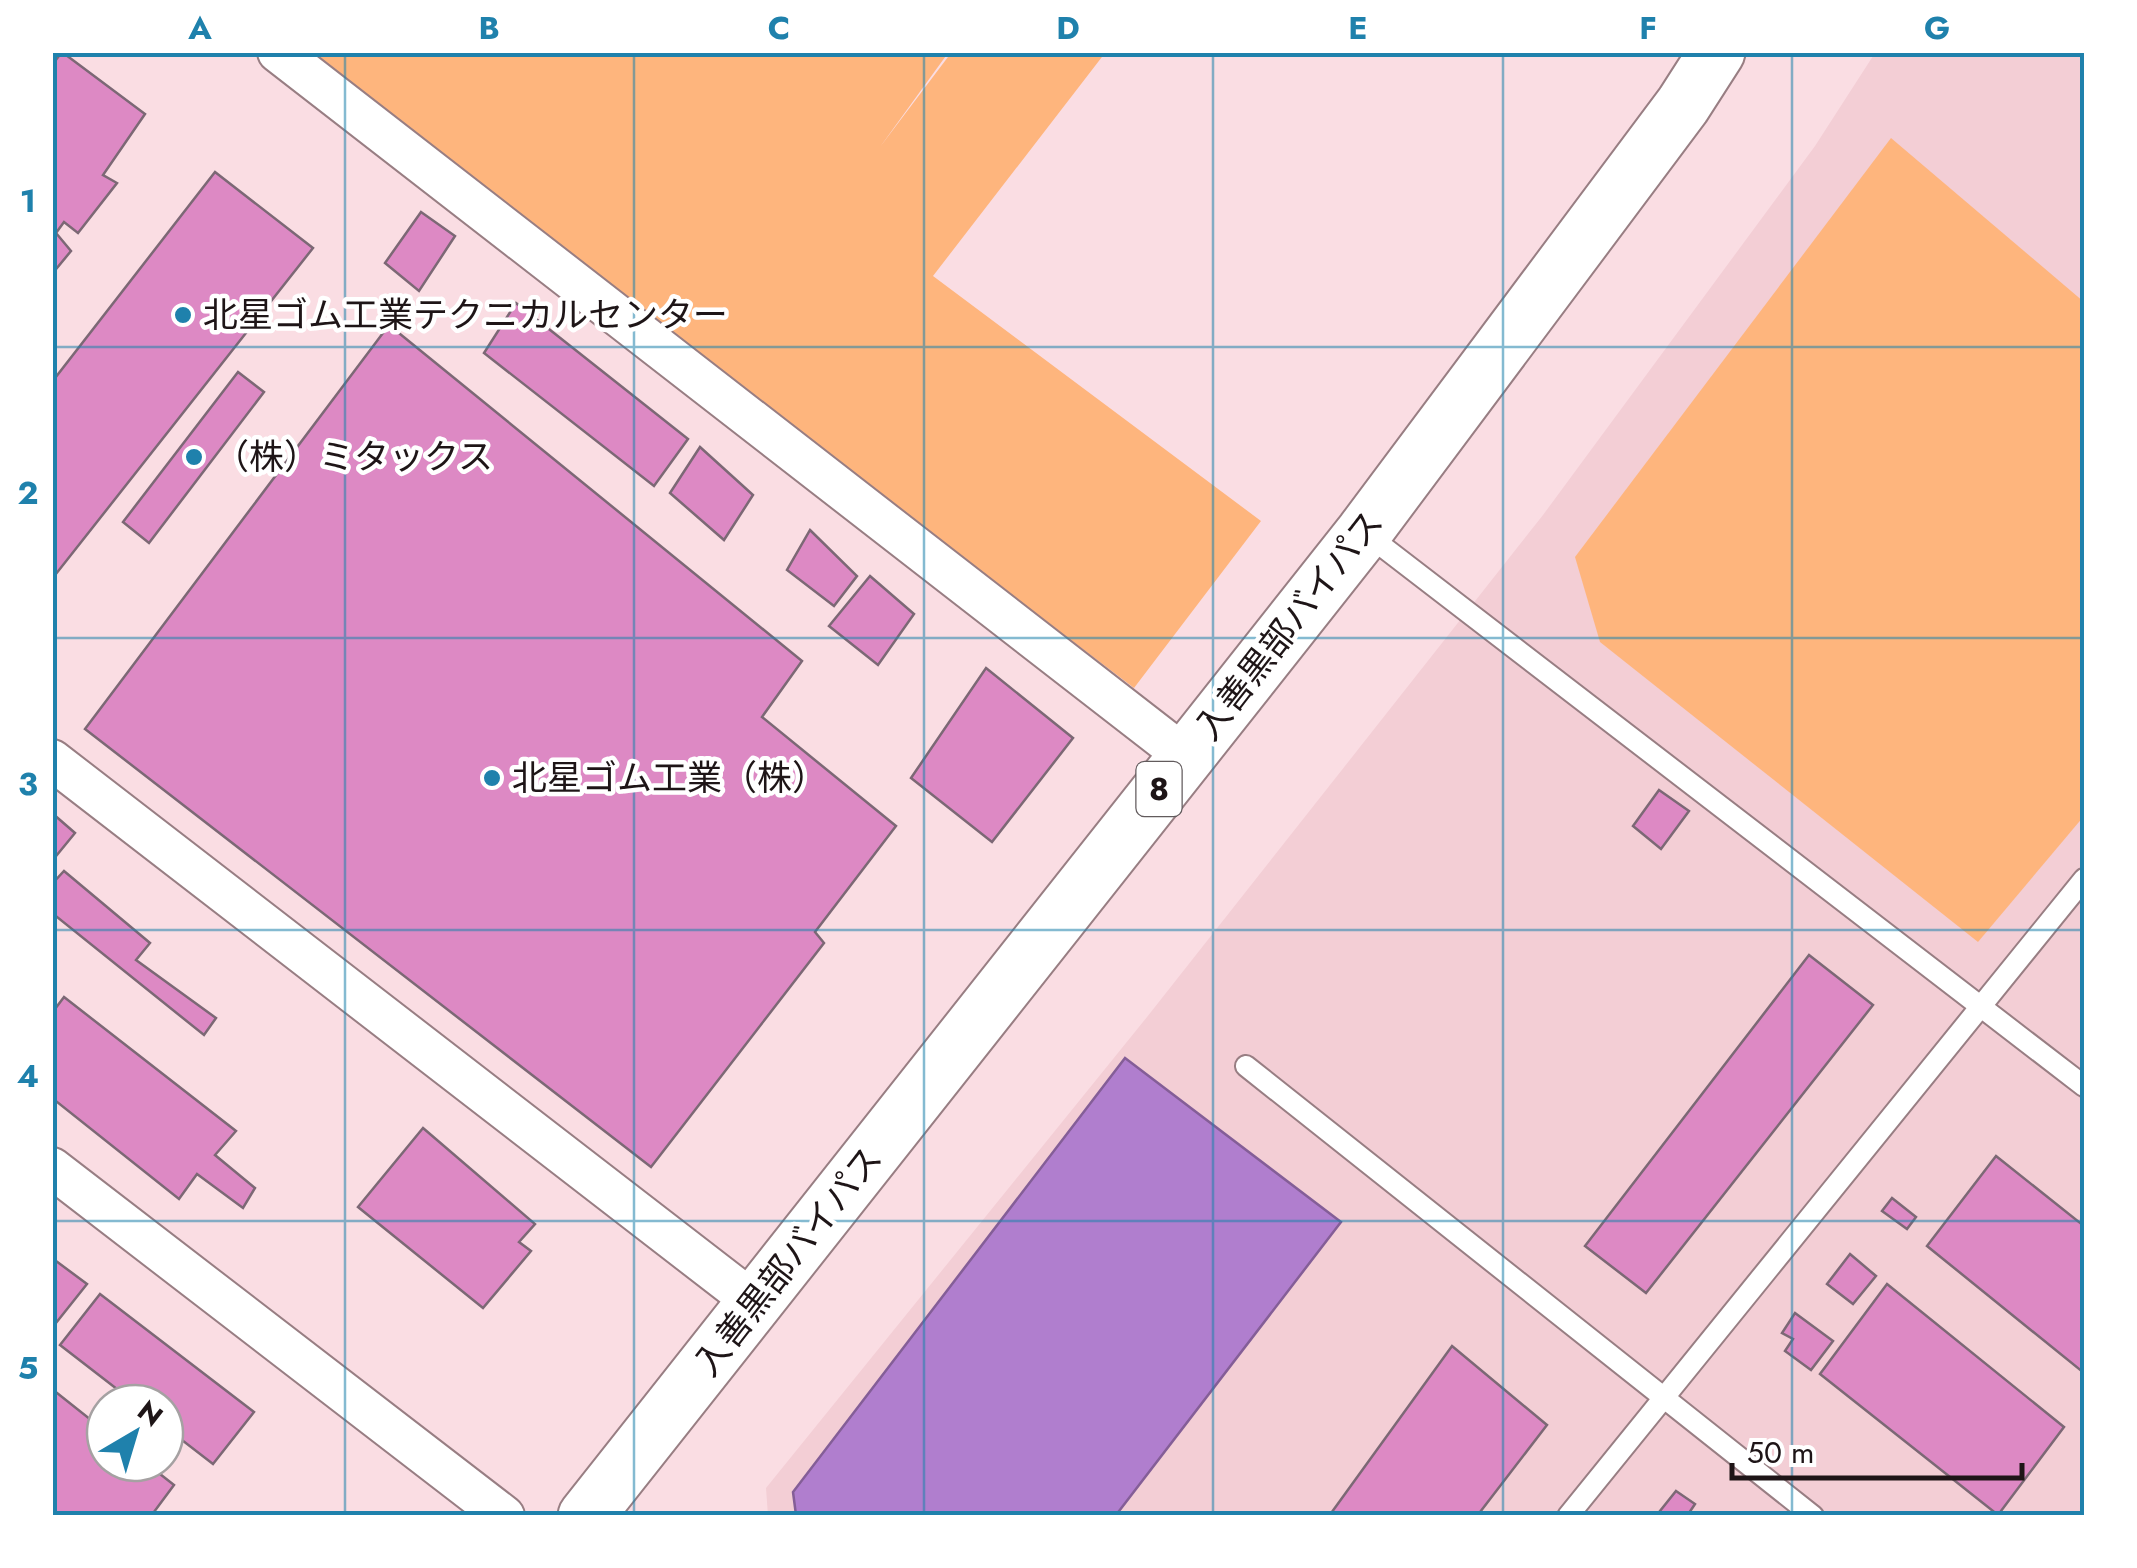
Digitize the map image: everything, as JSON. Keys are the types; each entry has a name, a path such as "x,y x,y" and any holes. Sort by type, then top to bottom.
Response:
{"highway":[{"name":"入善黒部バイパス","path":"586,1516 1364,532 1683,104 1717,52"}],"street":[{"path":"278,52 1185,756"},
{"path":"52,760 754,1303"},
{"path":"52,1168 504,1516"}],"lane":[{"path":"1364,532 2084,1086"},
{"path":"1568,1516 2084,879"},
{"path":"1246,1066 1813,1516"}],"shaded area":[{"path":"311,53 948,53 880,147 951,53 1105,53 933,276 1261,521 1134,688 715,369"},
{"path":"1875,53 2084,53 2084,1515 768,1516 766,1488 1147,1017 1543,515 1815,146"},
{"path":"1891,138 2084,302 2084,816 1978,942 1600,642 1575,557"},
{"path":"1125,1058 1341,1222 1116,1515 796,1515 793,1492"}],"building":[{"path":"62,52 145,114 103,175 117,183 78,233 64,222 56,233 71,251 52,274 52,65"},
{"name":"北星ゴム工業テクニカルセンター","path":"215,172 313,248 52,579 52,382"},
{"path":"421,212 455,236 419,291 385,263"},
{"path":"516,303 688,439 654,486 484,353"},
{"name":"北星ゴム工業（株）","path":"389,325 802,661 762,717 896,826 815,932 824,943 651,1167 85,729"},
{"name":"（株）ミタックス","path":"238,372 264,392 149,543 123,522"},
{"path":"700,447 753,495 724,540 670,493"},
{"path":"810,530 857,576 834,606 787,570"},
{"path":"870,576 914,614 878,665 829,626"},
{"path":"986,668 1073,738 992,842 911,778"},
{"path":"1659,790 1689,811 1661,849 1633,826"},
{"path":"52,813 75,833 52,861"},
{"path":"64,871 150,943 136,960 216,1018 204,1035 52,913 52,884"},
{"path":"1809,955 1873,1005 1646,1293 1585,1246"},
{"path":"64,997 236,1131 215,1155 255,1188 243,1208 197,1174 179,1199 52,1098 52,1013"},
{"path":"423,1128 535,1224 519,1242 531,1251 483,1308 358,1207"},
{"path":"1996,1156 2084,1226 2084,1373 1927,1246"},
{"path":"1892,1198 1916,1217 1907,1229 1882,1211"},
{"path":"1850,1254 1876,1276 1853,1304 1827,1284"},
{"path":"52,1258 87,1284 52,1328"},
{"path":"1887,1284 2064,1427 1998,1515 1820,1374"},
{"path":"100,1294 254,1412 213,1464 185,1442 185,1383 109,1383 60,1345"},
{"path":"1795,1313 1833,1341 1811,1370 1785,1351 1793,1339 1782,1333"},
{"path":"1452,1346 1547,1425 1477,1516 1329,1516"},
{"path":"52,1389 85,1415 85,1483 174,1485 151,1516 52,1516"},
{"path":"1676,1491 1695,1504 1687,1516 1656,1516"}],"place":[{"name":"北星ゴム工業テクニカルセンター","path":"183,315"},
{"name":"（株）ミタックス","path":"194,457"},
{"name":"北星ゴム工業（株）","path":"492,778"}]}
